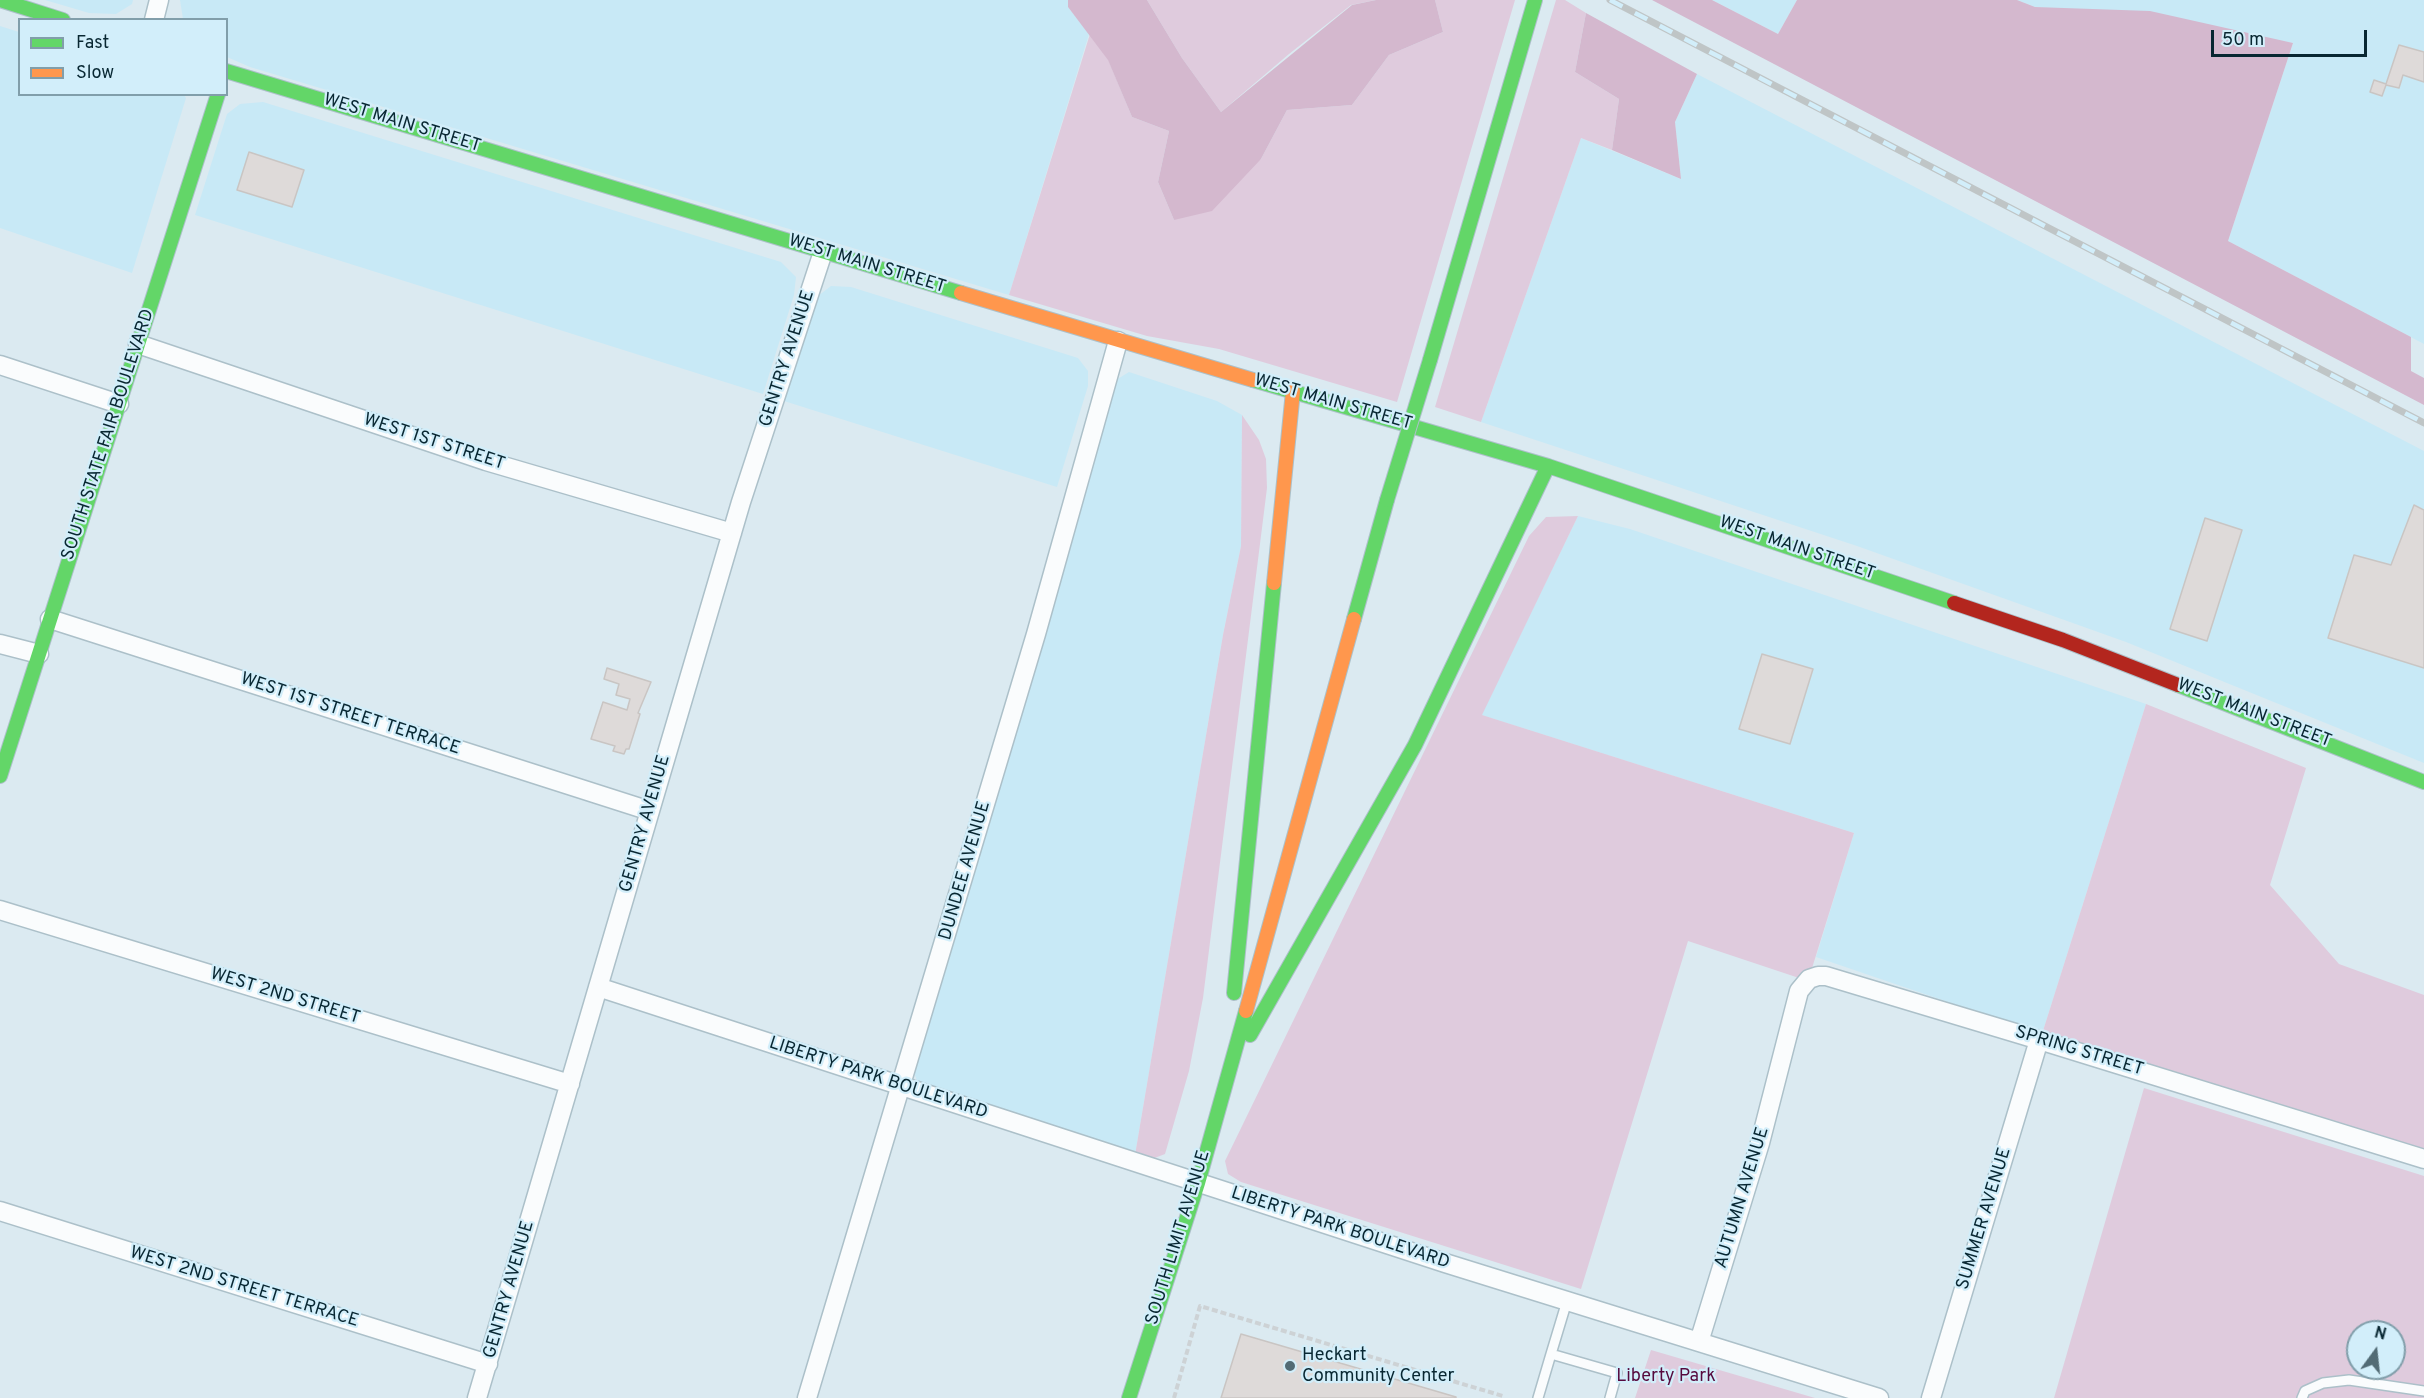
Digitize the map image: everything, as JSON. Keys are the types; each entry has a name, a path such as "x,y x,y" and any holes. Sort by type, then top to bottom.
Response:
{"main road":[{"path":"0,0 57,18"},
{"path":"1225,1077 1387,500 1535,0"},
{"name":"WEST MAIN STREET","path":"228,72 1118,341 1548,465 2063,640 2424,782"},
{"name":"SOUTH STATE FAIR BOULEVARD","path":"0,776 217,96"},
{"path":"1225,1077 1293,391"},
{"path":"1225,1077 1415,745 1548,465"},
{"name":"SOUTH LIMIT AVENUE","path":"1128,1398 1198,1183 1225,1077"}],"street":[{"path":"154,18 159,0"},
{"name":"GENTRY AVENUE","path":"477,1398 732,533 822,252"},
{"name":"DUNDEE AVENUE","path":"807,1398 1033,645 1118,341"},
{"name":"WEST 1ST STREET","path":"138,344 486,460 732,533"},
{"path":"0,366 119,404"},
{"name":"WEST 1ST STREET TERRACE","path":"50,619 650,811"},
{"path":"0,644 39,654"},
{"name":"WEST 2ND STREET","path":"0,910 570,1084"},
{"name":"SPRING STREET","path":"1783,1053 1799,991 1809,979 1826,976 2424,1159"},
{"name":"LIBERTY PARK BOULEVARD","path":"598,987 1198,1183 1879,1398"},
{"name":"SUMMER AVENUE","path":"1931,1398 2039,1040"},
{"name":"AUTUMN AVENUE","path":"1699,1342 1760,1143 1783,1053"},
{"name":"WEST 2ND STREET TERRACE","path":"0,1211 488,1364"}],"lane":[{"path":"1538,1398 1567,1301"},
{"path":"1551,1354 1617,1373 1610,1398"},
{"path":"2302,1398 2305,1391 2323,1383 2349,1380 2424,1391"}],"path":[{"path":"1174,1398 1200,1306 1503,1396"}],"shaded area":[{"path":"45,0 133,0 132,4 116,14 89,13"},
{"path":"180,0 1068,0 1068,7 1089,34 1009,295 250,67 228,57 228,18 183,18"},
{"path":"1068,0 1147,0 1182,58 1221,112 1352,5 1376,0 1435,0 1443,32 1389,55 1352,105 1287,110 1261,159 1212,211 1174,220 1158,182 1169,131 1132,117 1108,60 1068,7"},
{"path":"1652,0 1712,0 1778,34 1797,0 2017,0 2035,7 2150,11 2293,43 2228,241 2411,337 2411,371 2424,378 2424,405"},
{"path":"1712,0 1797,0 1778,34"},
{"path":"2017,0 2424,0 2424,344 2228,241 2293,43 2035,7"},
{"path":"1586,13 1697,74 1675,122 1681,179 1612,150 1619,99 1575,72"},
{"path":"0,26 18,32 18,96 184,96 186,98 132,273 0,228"},
{"path":"1697,74 2424,451 2424,763 2126,642 1857,546 1481,422 1581,138 1681,179 1675,122"},
{"path":"263,102 781,262 796,277 794,295 763,394 195,215 227,114 240,104"},
{"path":"831,286 851,287 1078,358 1088,371 1088,386 1057,487 784,401 818,296"},
{"path":"1129,372 1217,401 1242,415 1241,546 1223,635 1135,1155 918,1083 911,1065 1116,380"},
{"path":"1578,516 1630,529 2146,704 2042,1034 1816,957 1854,833 1481,715"}],"green space":[{"path":"1147,0 1376,0 1351,5 1221,112 1182,58"},
{"path":"1435,0 1515,0 1397,402 1219,349 1147,336 1009,295 1090,34 1108,59 1132,117 1169,131 1158,182 1174,220 1261,159 1287,110 1352,105 1389,55 1443,32"},
{"path":"1556,0 1565,0 1586,13 1575,72 1619,99 1612,150 1581,138 1481,422 1435,407"},
{"path":"1242,415 1259,440 1266,459 1267,488 1203,998 1189,1071 1165,1154 1152,1159 1135,1155 1223,635 1241,546"},
{"path":"1578,516 1482,715 1854,833 1808,981 1688,941 1581,1289 1241,1182 1228,1174 1225,1161 1529,536 1546,517"},
{"path":"2146,704 2306,768 2270,885 2339,964 2424,995 2424,1155 2042,1034"},
{"path":"2144,1088 2424,1176 2424,1398 2054,1398"},
{"name":"Liberty Park","path":"1651,1350 1815,1398 1635,1398"}],"building":[{"path":"2399,45 2424,52 2424,82 2403,75 2399,88 2386,85 2382,96 2370,92 2374,80 2386,84"},
{"path":"249,152 304,170 292,207 237,190"},
{"path":"2414,505 2424,510 2424,668 2328,638 2354,555 2391,565"},
{"path":"2205,518 2242,530 2207,641 2170,629"},
{"path":"1762,654 1813,669 1790,744 1739,729"},
{"path":"607,668 651,682 638,713 640,714 629,749 626,749 624,754 613,751 615,746 591,739 603,702 627,710 630,699 616,695 619,684 604,679"},
{"name":"Heckart Community Center","path":"1241,1334 1456,1397 1456,1398 1221,1398"}],"railway":[{"path":"1610,0 2424,423"}],"traffic: fast":[{"path":"0,0 57,18"},
{"path":"1430,360 1535,0"},
{"path":"228,72 961,293"},
{"path":"0,776 217,96"},
{"path":"1387,500 1430,360"},
{"path":"1253,380 1548,466 1954,603"},
{"path":"1250,1035 1415,745 1548,466"},
{"path":"1354,619 1387,500"},
{"path":"1234,993 1274,583"},
{"path":"2178,685 2424,782"},
{"path":"1129,1398 1198,1183 1246,1011"}],"traffic: slow":[{"path":"961,293 1253,380"},
{"path":"1274,583 1293,391"},
{"path":"1246,1011 1354,619"}],"traffic: jam":[{"path":"1954,603 2063,640 2178,685"}],"place":[{"name":"Heckart Community Center","path":"1290,1366"}]}
